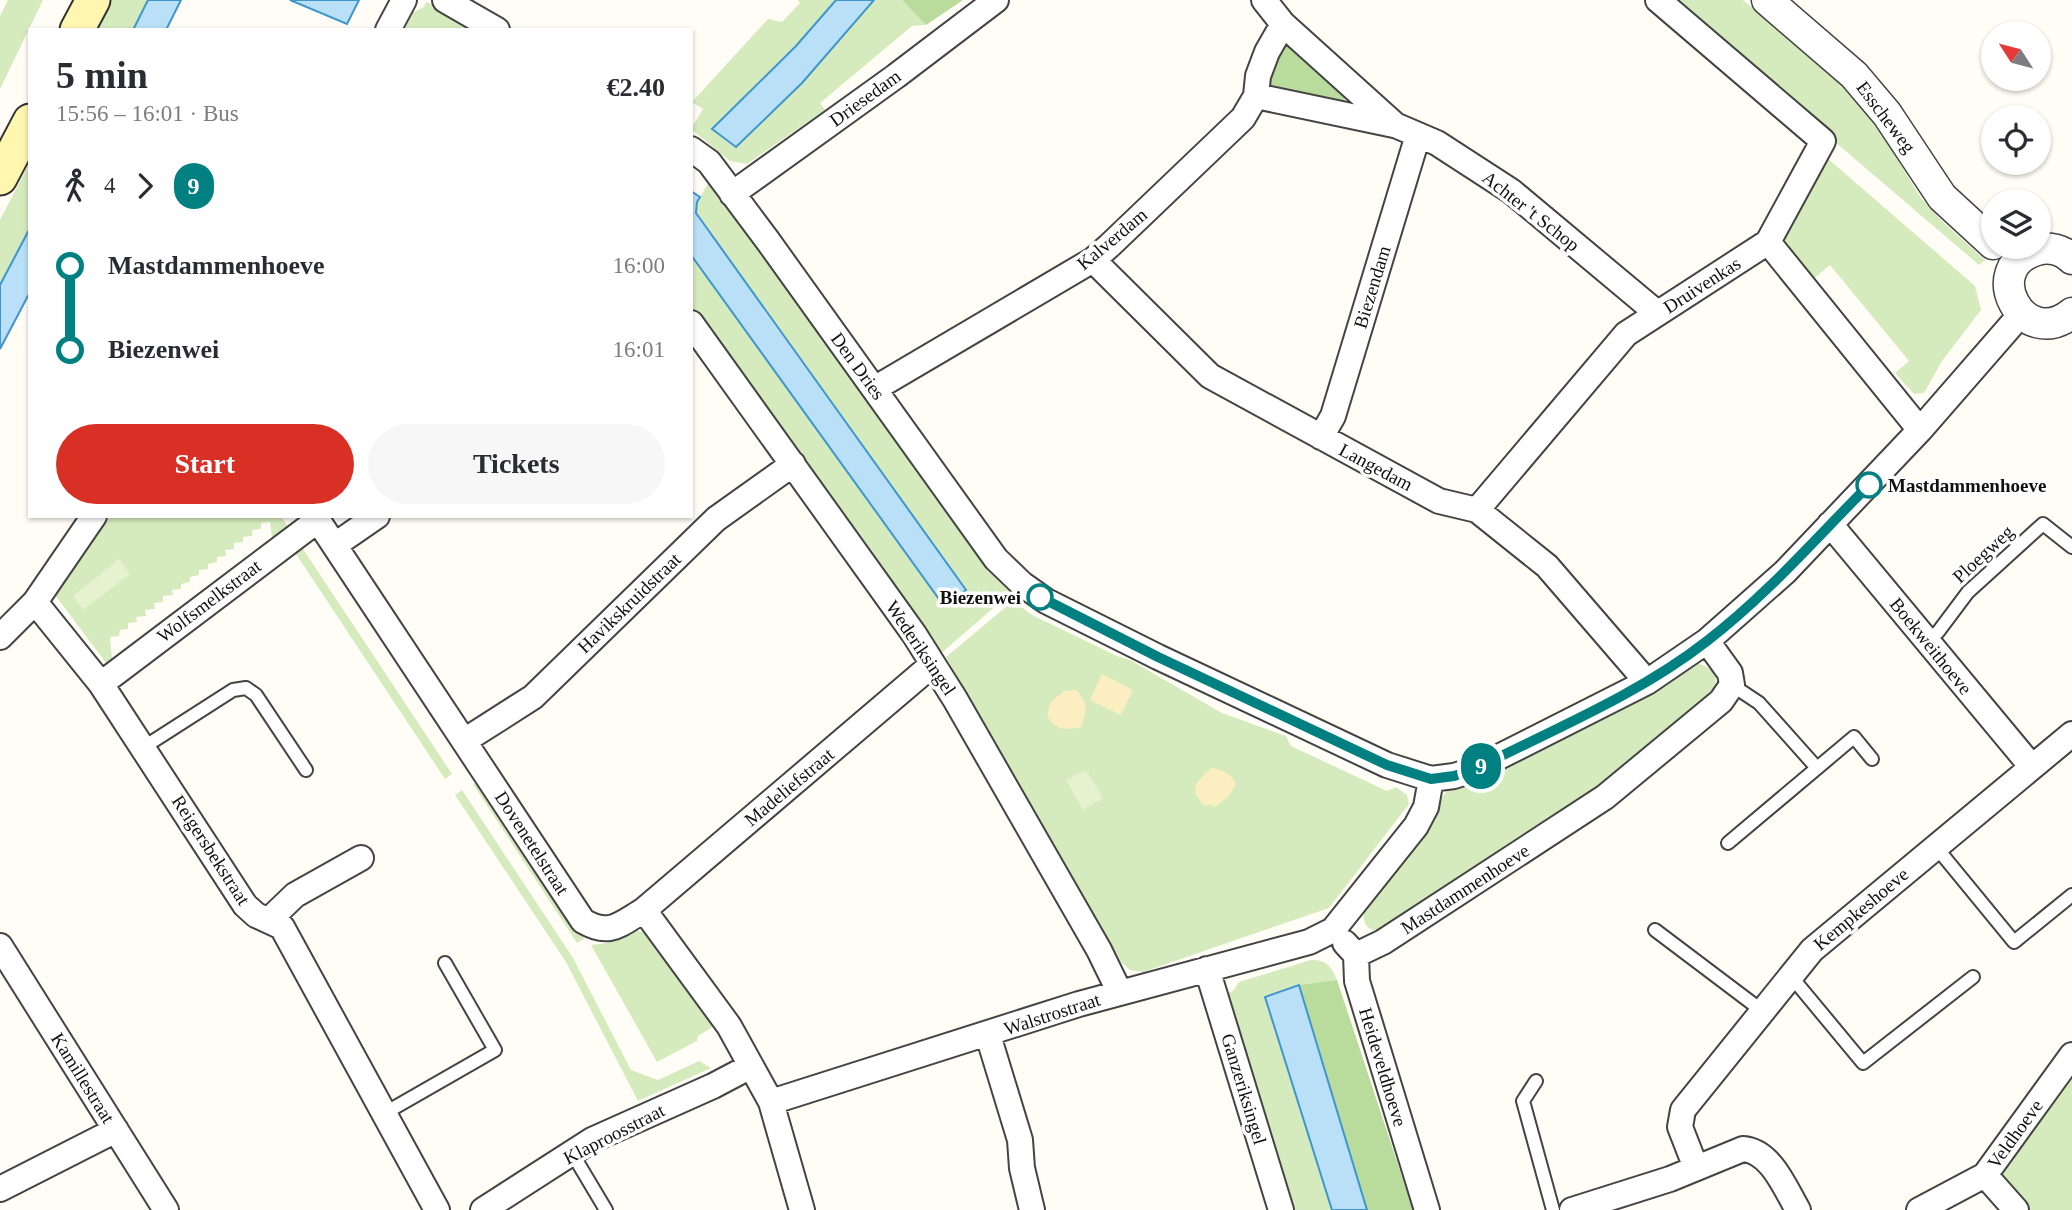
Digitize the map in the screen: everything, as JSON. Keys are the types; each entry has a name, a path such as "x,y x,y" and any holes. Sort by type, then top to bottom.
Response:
{"main road":[{"path":"78,28 93,0"},
{"path":"0,178 28,125"}],"street":[{"path":"389,28 404,0"},
{"path":"445,0 493,28"},
{"name":"Driesedam","path":"732,194 996,0"},
{"name":"Achter 't Schop","path":"1264,0 1283,24 1395,125"},
{"path":"1658,0 1824,141 1768,242 1920,430"},
{"name":"Esscheweg","path":"1767,0 1854,75 1887,114 1942,197 1981,233"},
{"name":"Kalverdam","path":"874,389 1093,260 1243,118 1256,96 1258,76 1283,24"},
{"name":"Achter 't Schop","path":"1256,96 1395,125 1437,143 1510,191 1657,313"},
{"name":"Biezendam","path":"1321,437 1333,416 1418,135"},
{"name":"Den Dries","path":"693,150 709,162 996,559 1023,584 1046,601 1158,657 1387,765 1431,779"},
{"name":"Druivenkas","path":"1477,510 1626,334 1768,242"},
{"path":"2051,249 2071,256"},
{"path":"2003,259 2014,305 2021,314 2042,323 2070,319"},
{"name":"Langedam","path":"1093,260 1210,376 1440,501 1477,510 1547,566 1647,681"},
{"path":"1356,955 1333,930 1416,826 1426,807 1431,779 1473,770 1647,681 1707,641 1785,572 1920,430 2021,314"},
{"name":"Wederiksingel","path":"693,326 933,664 1099,950 1121,993"},
{"name":"Havikskruidstraat","path":"464,741 533,697 716,519 793,464"},
{"path":"0,637 35,602 93,518"},
{"name":"Dovenetelstraat","path":"317,518 583,922 597,929 616,927 644,910"},
{"name":"Wolfsmelkstraat","path":"101,684 317,518"},
{"path":"335,545 374,518"},
{"name":"Boekweithoeve","path":"1830,524 2032,767"},
{"name":"Reigersbekstraat","path":"35,602 101,684 245,905 256,915 282,927 437,1210"},
{"path":"1707,641 1730,673 1732,685"},
{"name":"Madeliefstraat","path":"644,910 933,664"},
{"name":"Mastdammenhoeve","path":"1356,955 1383,942 1605,797 1721,701 1732,685"},
{"name":"Kempkeshoeve","path":"1696,1168 1680,1127 1683,1110 1790,974 1828,936 2072,734"},
{"path":"269,920 295,894 361,858"},
{"path":"644,910 729,1026 771,1102 802,1210"},
{"name":"Walstrostraat","path":"771,1102 1121,993 1310,942 1333,930"},
{"name":"Kamillestraat","path":"0,946 166,1210"},
{"name":"Heideveldhoeve","path":"1356,955 1357,981 1427,1210"},
{"name":"Ganzeriksingel","path":"1207,969 1281,1210"},
{"path":"988,1035 1020,1140 1022,1168 1032,1210"},
{"name":"Veldhoeve","path":"2016,1210 1985,1175 2072,1055"},
{"name":"Klaproosstraat","path":"483,1210 592,1140 751,1066"},
{"path":"0,1189 116,1130"},
{"path":"1572,1210 1670,1179 1743,1149 1764,1155 1798,1210"},
{"path":"1919,1210 1985,1175"}],"lane":[{"name":"Ploegweg","path":"1926,641 1938,632 1968,592 2043,524 2072,547"},
{"path":"1732,685 1759,703 1817,768"},
{"path":"144,747 233,691 246,688 256,695 306,770"},
{"path":"1728,843 1854,737 1872,758"},
{"path":"1936,847 2014,942 2072,895"},
{"path":"1655,930 1761,1010"},
{"path":"385,1113 495,1050 445,963"},
{"path":"1790,974 1864,1063 1973,977"},
{"path":"1536,1081 1522,1101 1553,1210"},
{"path":"572,1153 606,1210"}],"green space":[{"path":"8,0 43,0 0,89 0,16"},
{"path":"112,0 148,0 134,28 98,28"},
{"path":"798,0 836,0 796,46 802,83 874,0 902,0 926,25 912,26 820,103 825,110 747,164 730,161 693,131 703,109 693,101 768,19 782,22 800,3"},
{"path":"902,0 963,0 926,25"},
{"path":"1669,0 1743,0 1774,25 1841,85 1873,120 1921,198 1985,260 1979,265"},
{"path":"426,2 431,4 472,28 405,28 412,13 424,7"},
{"path":"1286,38 1346,95 1343,105 1265,86"},
{"path":"1826,157 1975,286 1981,310 1942,361 1924,393 1914,394 1895,373 1909,361 1830,265 1811,281 1784,247 1782,239"},
{"path":"28,166 28,232 0,285 0,220"},
{"path":"710,180 979,555 1012,592 939,655 693,312 693,258 943,606 965,590 696,213 697,202"},
{"path":"103,518 282,518 291,532 273,544 270,522 261,523 261,529 252,530 252,536 243,537 243,542 234,543 234,549 225,550 226,556 217,557 217,562 208,564 208,569 199,570 199,575 190,577 190,582 181,584 181,589 172,590 173,595 163,596 163,602 154,603 155,609 145,610 146,616 136,617 137,622 128,623 128,629 120,630 119,636 110,637 112,659 106,663 55,595"},
{"path":"299,543 452,774 445,779 292,548"},
{"path":"119,559 130,574 83,610 73,596"},
{"path":"1013,601 1032,615 1130,660 1222,713 1286,736 1291,746 1387,791 1396,787 1407,795 1409,804 1329,908 1143,972 1130,970 1121,962 946,657"},
{"path":"1696,663 1714,673 1716,682 1712,694 1600,788 1380,931 1366,925 1365,909 1434,821 1443,796 1450,788"},
{"path":"1086,770 1103,798 1083,810 1066,780"},
{"path":"479,781 584,939 577,943 473,784"},
{"path":"462,790 573,958 631,1070 658,1080 699,1061 711,1068 638,1101 566,962 455,795"},
{"path":"631,930 646,932 716,1025 698,1036 697,1041 657,1062 591,945 607,943"},
{"path":"1311,960 1327,964 1337,980 1299,985 1265,998 1332,1210 1290,1210 1226,993 1233,991 1239,982"},
{"path":"1337,980 1413,1210 1367,1210 1299,985"},
{"path":"2072,1071 2072,1210 2028,1210 2005,1182 2002,1170"}],"sand":[{"path":"1102,674 1133,690 1121,715 1090,700"},
{"path":"1076,690 1086,708 1081,727 1057,727 1047,715 1051,702 1064,691"},
{"path":"1211,768 1226,773 1236,785 1228,797 1215,807 1209,804 1206,806 1195,790 1198,782"}],"water":[{"path":"148,0 181,0 167,28 134,28"},
{"path":"290,0 359,0 347,24"},
{"path":"836,0 874,0 802,83 736,147 712,129 796,46"},
{"path":"693,192 700,197 696,213 966,590 944,606 693,258"},
{"path":"28,232 28,296 0,349 0,285"},
{"path":"1299,985 1367,1210 1332,1210 1265,997"}],"bus line":[{"name":"9","path":"1040,597 1158,657 1387,765 1431,779 1454,776 1473,770 1647,681 1707,641 1785,572 1869,485"}],"place":[{"name":"Mastdammenhoeve","path":"1869,485"},
{"name":"Biezenwei","path":"1040,597"}]}
